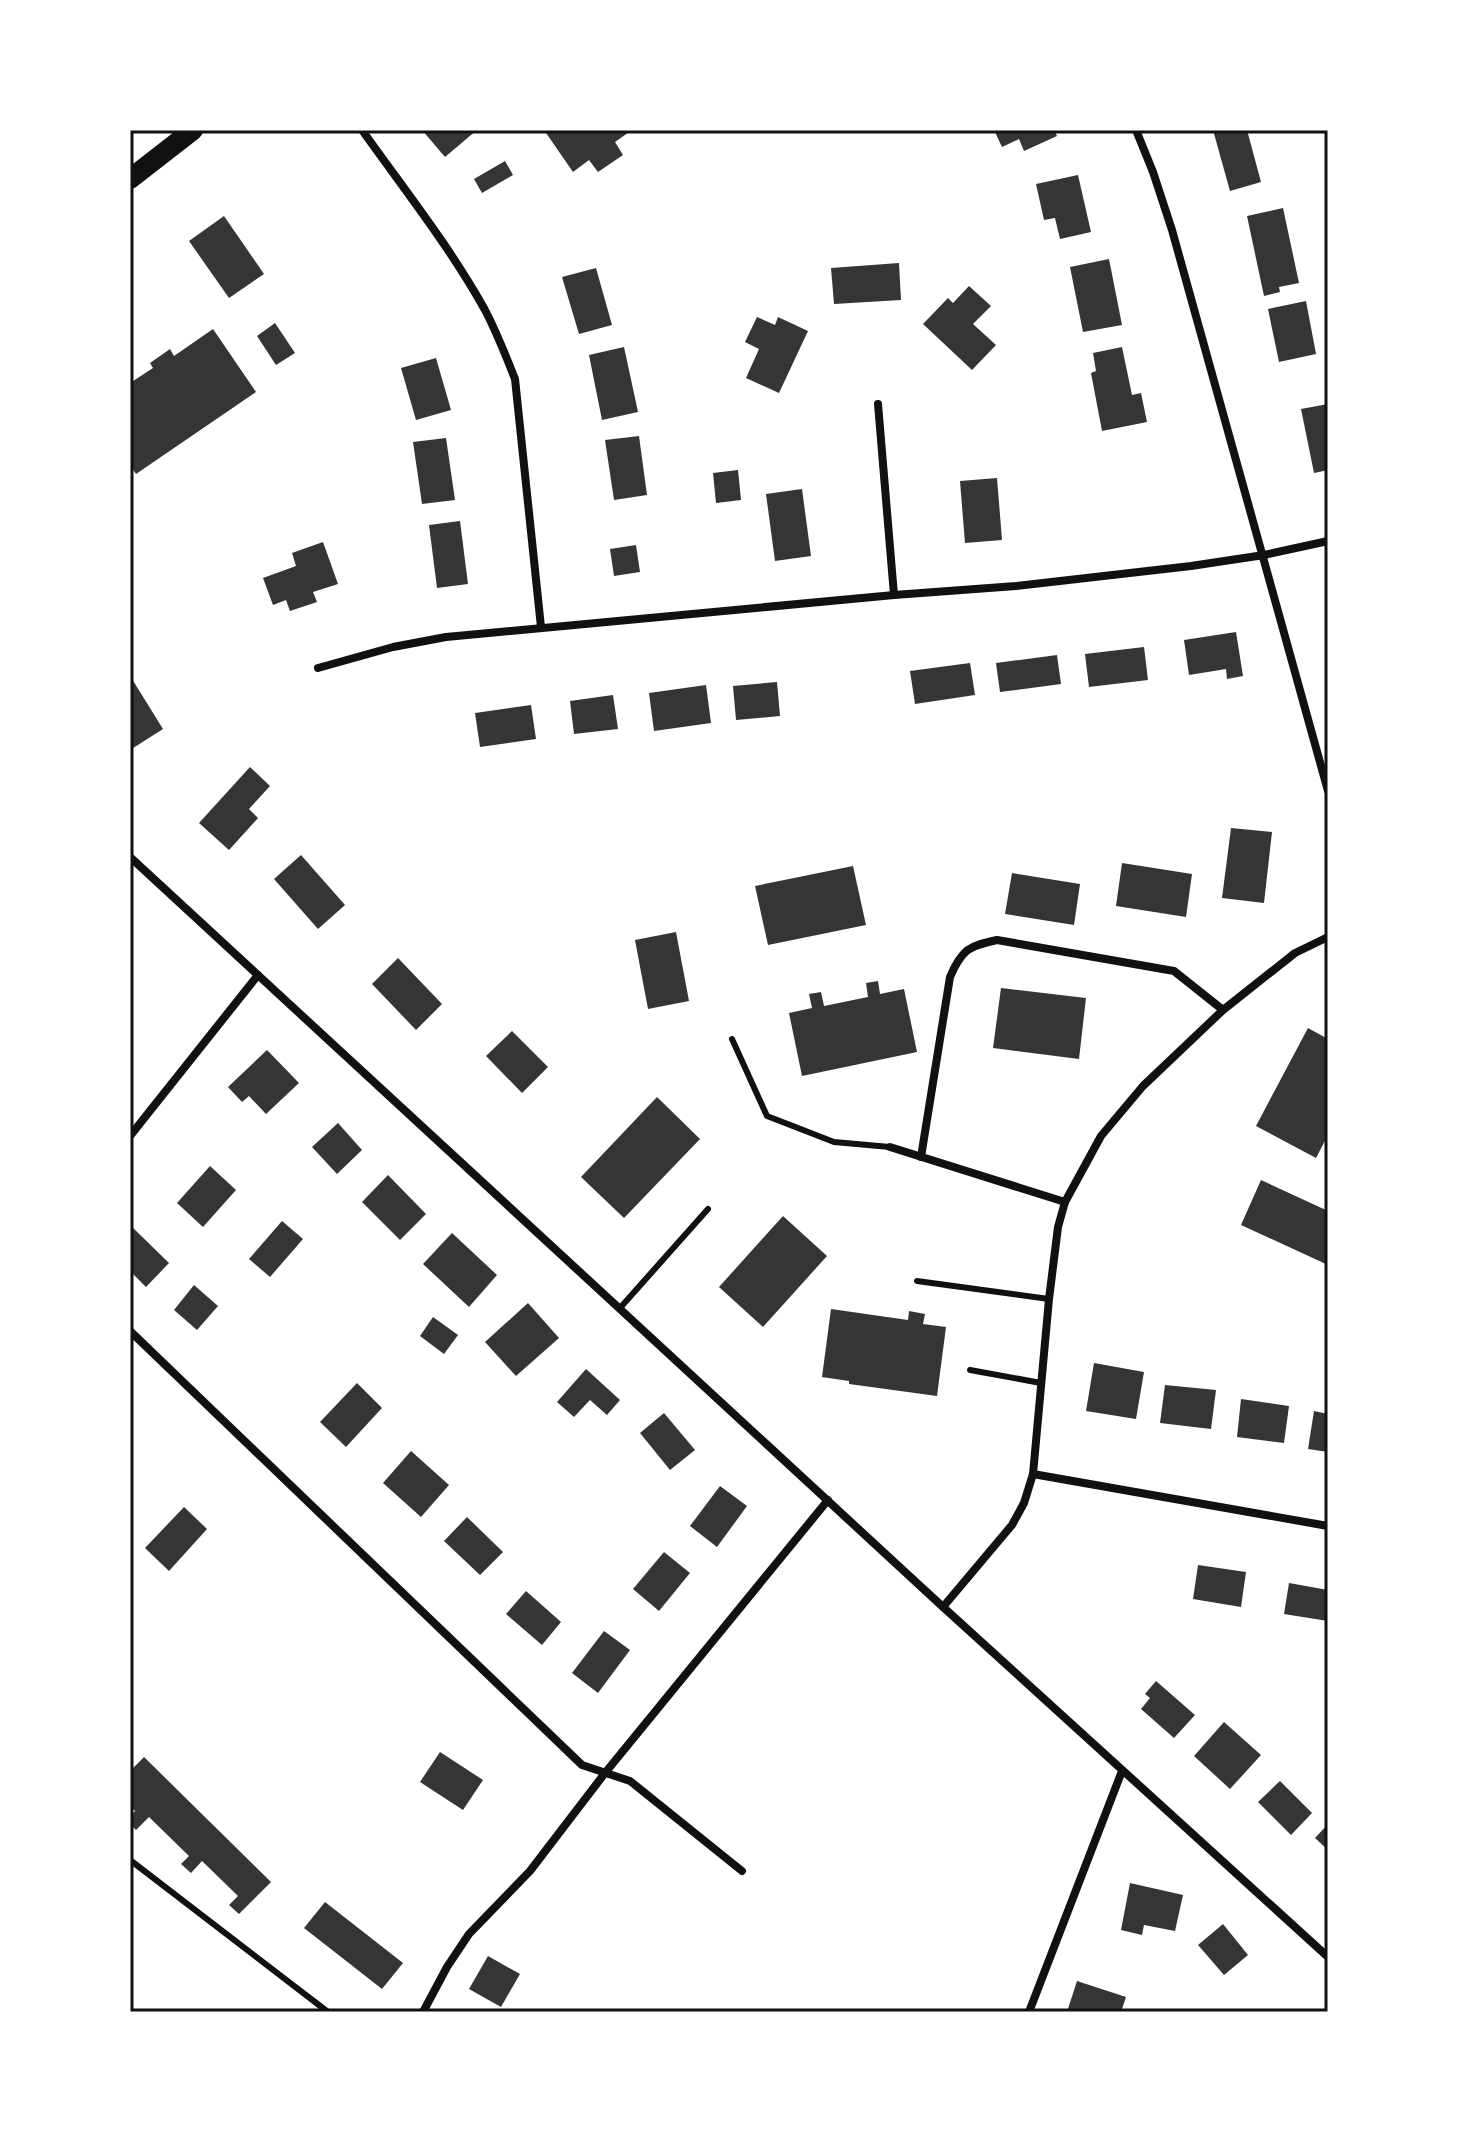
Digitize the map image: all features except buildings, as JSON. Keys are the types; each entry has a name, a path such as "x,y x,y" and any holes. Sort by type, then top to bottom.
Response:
{"main road":[{"path":"130,179 193,130"}],"street":[{"path":"362,130 465,278 500,341 515,379 541,627"},
{"path":"1136,130 1172,230 1328,791"},
{"path":"878,404 894,595"},
{"path":"318,668 393,647 446,637 1016,586 1191,566 1328,541"},
{"path":"130,857 943,1607 1328,1957"},
{"path":"943,1607 1012,1525 1024,1503 1033,1474 1058,1227 1065,1202 1101,1136 1143,1086 1223,1010 1295,953 1328,937"},
{"path":"921,1157 950,977 958,958 975,945 997,940 1174,971 1223,1010"},
{"path":"130,1136 258,975"},
{"path":"890,1147 1065,1202"},
{"path":"130,1331 582,1765 630,1781 742,1871"},
{"path":"1033,1474 1328,1526"},
{"path":"423,2012 469,1934 530,1871 605,1773 828,1500"},
{"path":"1029,2012 1122,1771"}],"lane":[{"path":"732,1039 767,1116 834,1142 890,1147"},
{"path":"620,1308 708,1209"},
{"path":"917,1281 1049,1299"},
{"path":"970,1370 1041,1383"},
{"path":"130,1860 328,2012"}]}
